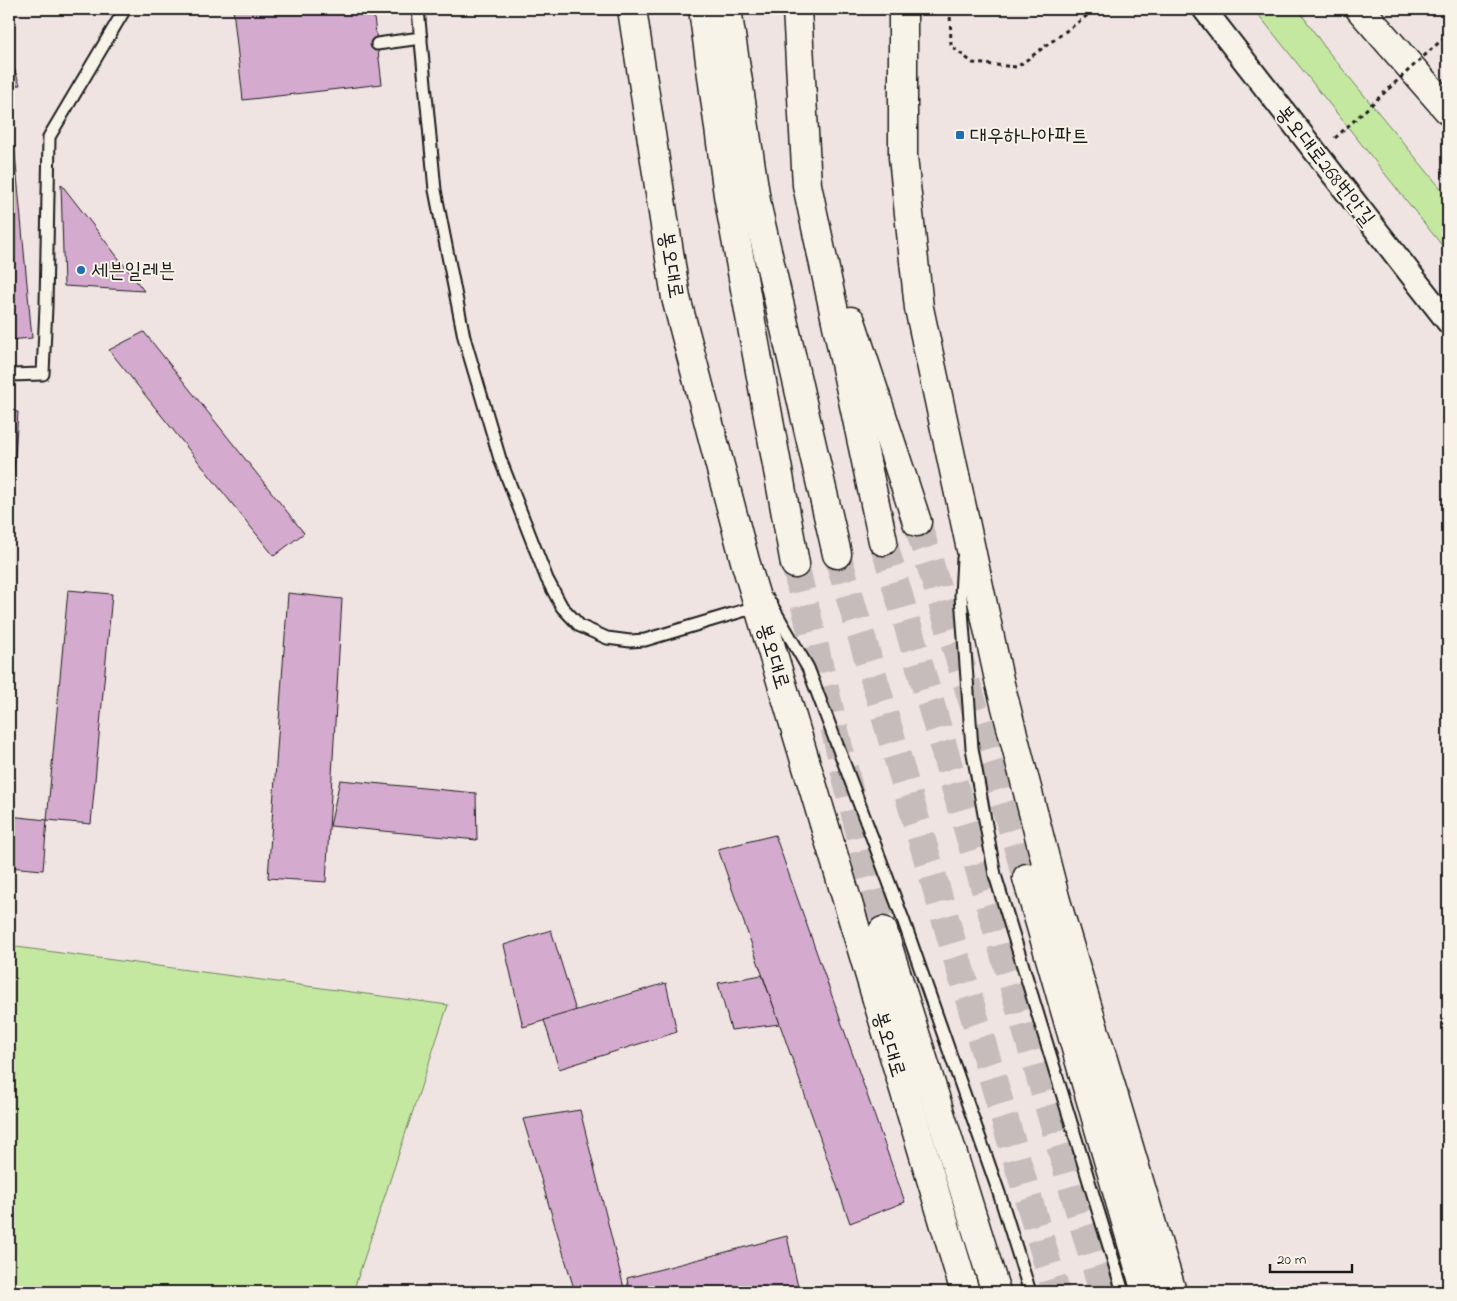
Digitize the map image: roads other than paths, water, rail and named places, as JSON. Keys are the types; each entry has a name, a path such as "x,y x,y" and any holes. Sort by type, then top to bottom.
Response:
{"main road":[{"name":"봉오대로","path":"632,9 676,298 758,606 965,1292"},
{"path":"703,9 728,195 795,564"},
{"path":"727,9 757,207 838,554"},
{"path":"798,9 807,185 883,541"},
{"path":"903,9 903,157 919,308 1000,684 1056,901 1172,1292"},
{"path":"1360,9 1448,110"},
{"path":"807,185 917,522"},
{"path":"1027,878 1146,1292"},
{"path":"883,931 996,1292"}],"street":[{"name":"봉오대로268번안길","path":"1204,9 1448,322"}],"lane":[{"path":"9,375 43,374 49,137 125,9"},
{"path":"418,9 435,190 464,337 500,459 547,579 562,607 580,626 607,638 630,641 645,640 758,606"},
{"path":"377,44 421,38"},
{"path":"964,512 961,596 972,748 995,875 1123,1292"},
{"path":"745,561 808,668 904,922 999,1193 1030,1292"}],"tunnel":[{"path":"917,522 1027,878"},
{"path":"883,541 1103,1292"},
{"path":"837,554 1056,1292"},
{"path":"795,564 883,931"}],"place":[{"name":"대우하나아파트","path":"960,135"},
{"name":"세븐일레븐","path":"81,270"}]}
